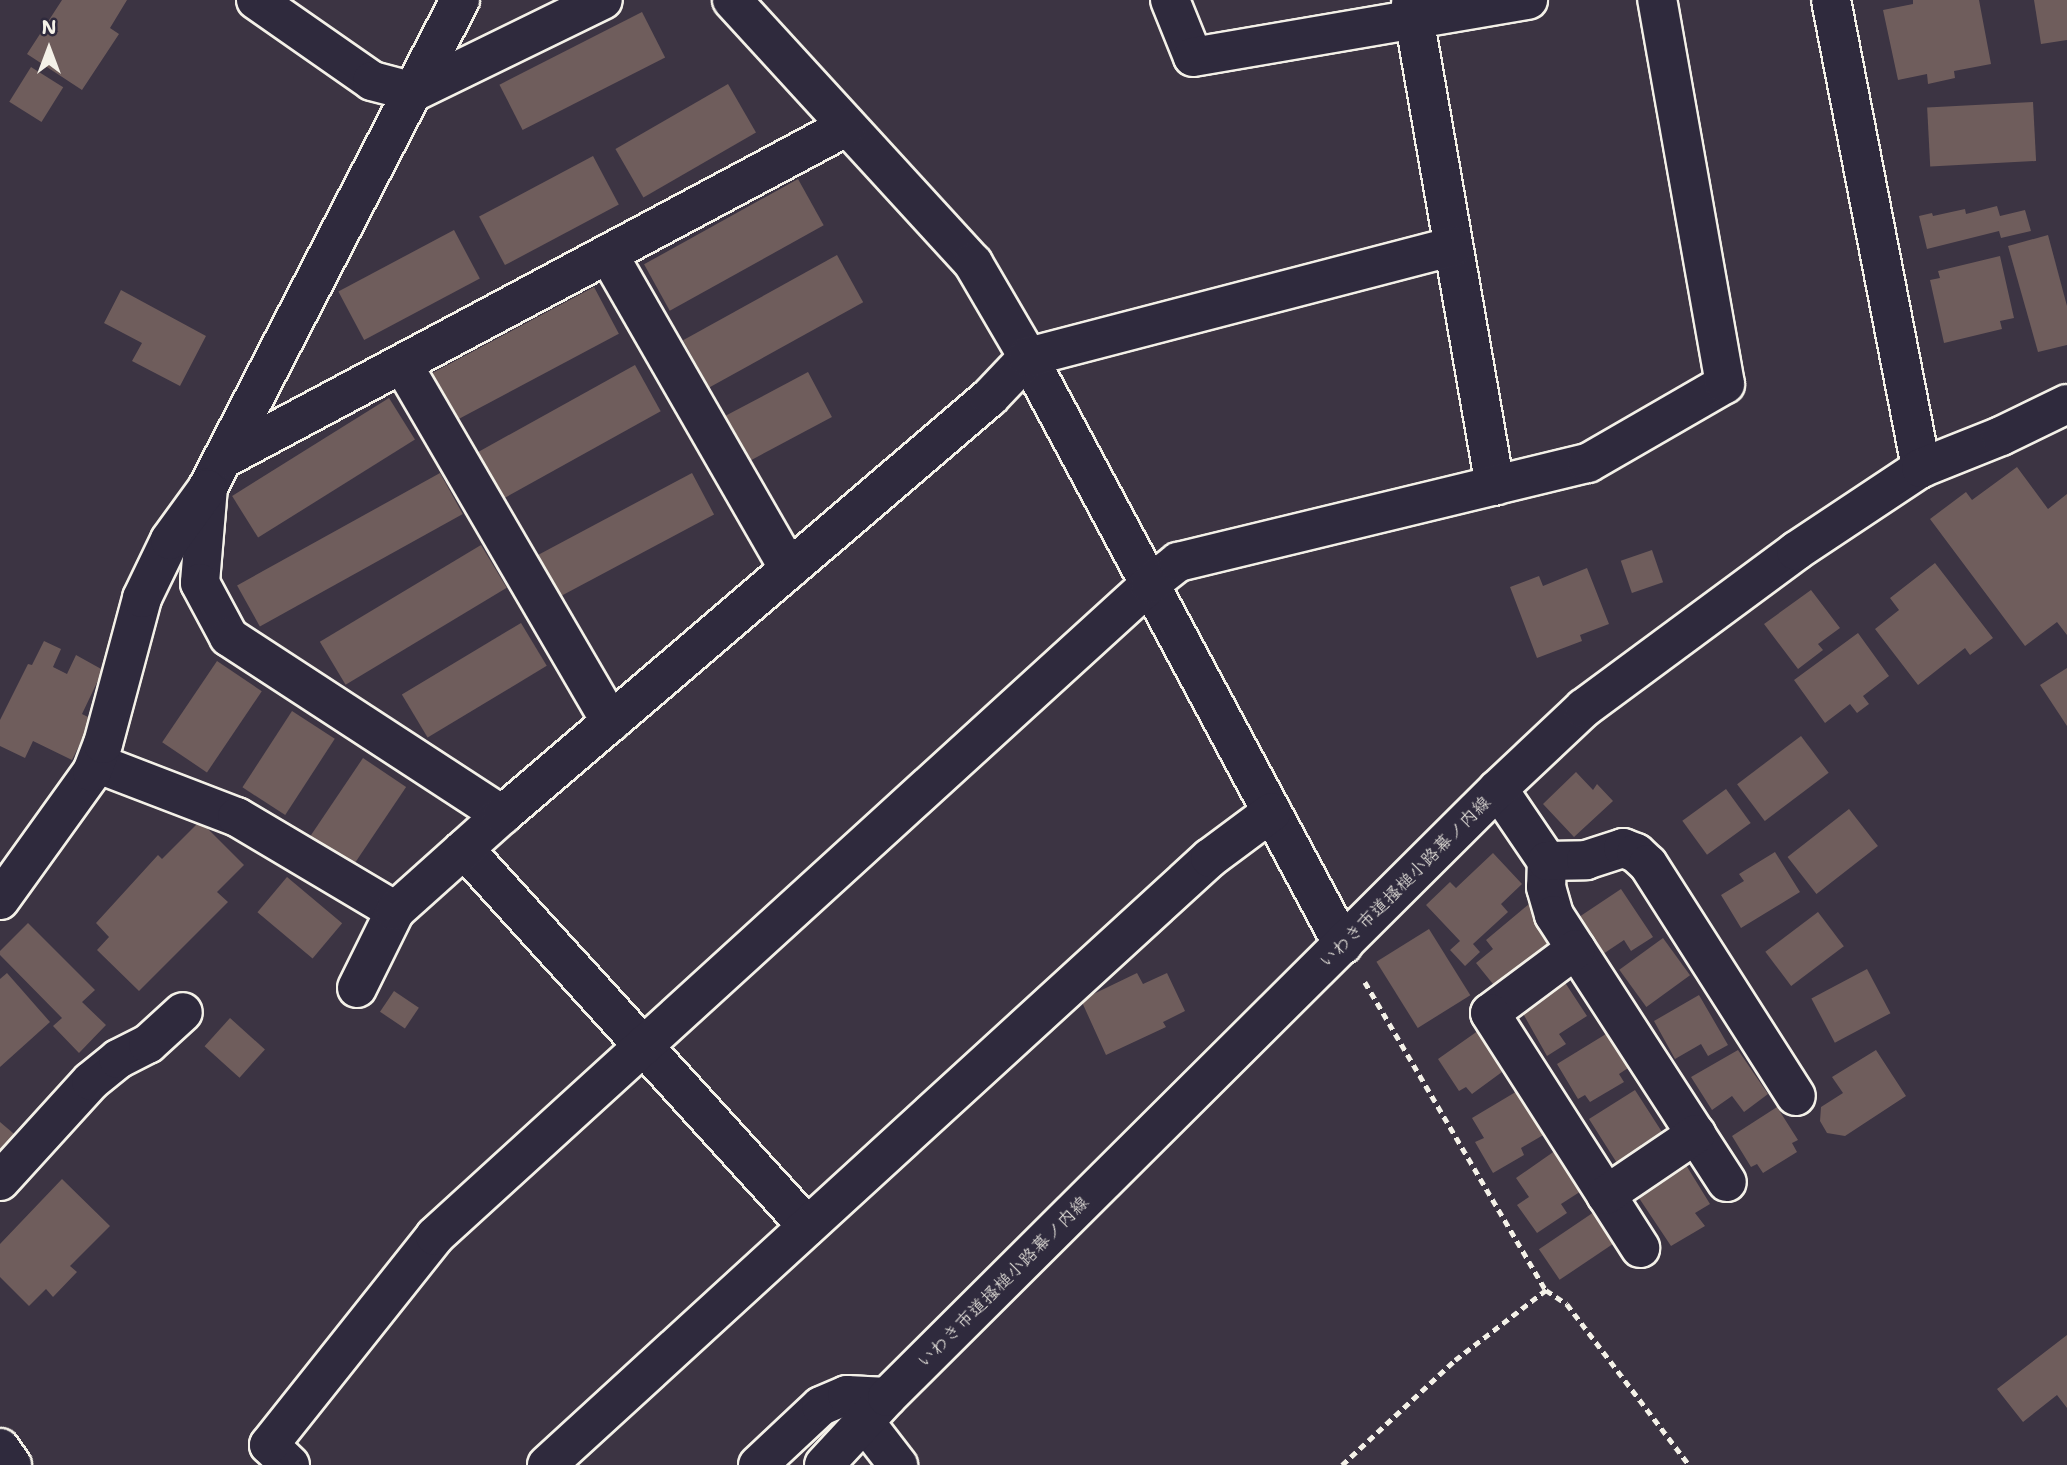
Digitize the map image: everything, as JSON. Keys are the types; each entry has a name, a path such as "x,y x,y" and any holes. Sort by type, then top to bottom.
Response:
{"street":[{"path":"256,0 372,80 414,92 603,0"},
{"path":"0,900 21,875 96,762 142,598 170,540 217,472 460,0"},
{"path":"732,0 973,263 1028,357 1343,945"},
{"path":"1170,0 1193,57 1412,10 1528,0"},
{"path":"290,1465 270,1445 435,1236 1150,584 1178,562 1588,463 1725,384 1657,0"},
{"path":"1831,0 1921,468"},
{"path":"1412,10 1494,486"},
{"path":"217,472 403,365 846,127"},
{"path":"357,988 395,911 502,815 990,397 1028,357 1453,246"},
{"path":"608,254 789,569"},
{"path":"403,365 611,722"},
{"name":"いわき市道搔槌小路幕ノ内線","path":"824,1465 876,1409 1498,789 1584,708 1796,551 1921,468 2001,436 2067,404"},
{"path":"217,472 201,583 229,637 502,815"},
{"path":"96,762 237,817 395,911"},
{"path":"1498,789 1547,861 1546,887 1555,915 1727,1182"},
{"path":"547,1465 1210,858 1272,812"},
{"path":"1547,861 1586,860 1623,848 1636,853 1648,864 1796,1096"},
{"path":"464,849 807,1226"},
{"path":"1576,949 1490,1013 1640,1248"},
{"path":"0,1181 91,1080 118,1059 148,1044 183,1012"},
{"path":"1606,1195 1696,1134"},
{"path":"758,1465 821,1406 847,1395 876,1409 895,1464"},
{"path":"0,1448 12,1465"}],"path":[{"path":"1343,945 1546,1290 1567,1304 1689,1465"},
{"path":"1342,1465 1455,1360 1546,1290"}],"building":[{"path":"62,0 127,0 110,28 119,34 82,90 27,54"},
{"path":"1913,0 1979,0 1991,64 1954,71 1955,78 1928,84 1927,74 1898,80 1883,10 1913,4"},
{"path":"2034,0 2067,0 2067,40 2041,44"},
{"path":"642,12 665,57 523,130 499,85"},
{"path":"31,67 63,87 41,122 9,102"},
{"path":"728,84 756,132 643,197 615,149"},
{"path":"2033,102 2036,161 1930,166 1927,108"},
{"path":"593,156 619,205 505,265 479,217"},
{"path":"798,179 824,225 670,311 644,264"},
{"path":"1997,206 2000,216 2025,210 2031,231 2001,238 1999,231 1927,249 1919,216 1932,213 1933,216 1965,209 1966,214"},
{"path":"454,230 480,279 364,340 338,292"},
{"path":"2048,235 2067,306 2067,345 2038,352 2008,246"},
{"path":"837,255 863,302 709,388 683,340"},
{"path":"2000,256 2014,318 2000,321 2002,329 1944,343 1930,280 1940,278 1938,271"},
{"path":"594,287 619,334 451,423 426,376"},
{"path":"121,290 206,336 180,386 132,361 142,343 104,323"},
{"path":"635,365 661,411 496,502 471,456"},
{"path":"808,372 832,417 748,462 724,417"},
{"path":"389,398 415,440 258,538 232,496"},
{"path":"2017,467 2048,509 2067,494 2067,635 2057,622 2025,646 1930,519 1966,492 1972,500"},
{"path":"440,473 463,514 260,627 237,585"},
{"path":"692,473 714,514 552,601 530,559"},
{"path":"481,545 507,588 346,685 320,642"},
{"path":"1652,550 1663,582 1632,593 1621,561"},
{"path":"1935,563 1993,638 1970,655 1965,648 1918,685 1875,629 1899,610 1890,598"},
{"path":"1587,568 1609,624 1580,635 1582,641 1537,658 1510,587 1539,576 1543,586"},
{"path":"1811,590 1840,628 1818,644 1823,650 1798,669 1764,624"},
{"path":"521,623 547,666 428,737 402,695"},
{"path":"1858,633 1889,676 1863,696 1869,704 1857,713 1850,704 1825,723 1794,680"},
{"path":"44,641 61,649 53,667 67,674 76,655 103,670 82,714 92,719 72,760 33,741 25,758 0,746 0,720 28,664 32,665"},
{"path":"217,661 262,691 207,772 162,742"},
{"path":"2067,668 2067,726 2040,685"},
{"path":"292,711 335,739 285,815 242,787"},
{"path":"1801,736 1829,773 1765,821 1737,784"},
{"path":"363,758 406,787 350,870 307,841"},
{"path":"1576,772 1593,790 1597,784 1613,801 1574,837 1543,804"},
{"path":"1726,789 1751,823 1707,855 1682,821"},
{"path":"1849,809 1878,846 1816,894 1788,857"},
{"path":"200,821 244,865 217,892 228,902 139,991 97,950 109,937 96,923 158,855 162,859"},
{"path":"1775,852 1800,892 1741,928 1721,895 1744,881 1739,874"},
{"path":"1493,853 1522,884 1501,904 1508,912 1473,944 1480,952 1465,966 1450,950 1460,941 1426,905 1450,882 1456,888"},
{"path":"287,877 342,923 313,959 257,912"},
{"path":"1621,889 1653,937 1631,951 1624,940 1603,954 1579,917"},
{"path":"1529,904 1557,938 1497,989 1476,963 1493,949 1486,940"},
{"path":"1818,912 1844,946 1791,986 1765,952"},
{"path":"28,923 95,990 82,1002 106,1025 79,1053 53,1026 62,1018 0,955 0,951"},
{"path":"1429,929 1470,995 1418,1028 1376,962"},
{"path":"1663,938 1690,975 1646,1007 1619,970"},
{"path":"1867,969 1890,1013 1835,1043 1811,999"},
{"path":"7,973 50,1022 0,1067 0,979"},
{"path":"1137,973 1143,984 1167,973 1185,1011 1163,1022 1166,1027 1106,1055 1081,1000"},
{"path":"1564,981 1587,1016 1559,1034 1566,1044 1547,1056 1521,1010"},
{"path":"394,991 419,1008 405,1029 380,1012"},
{"path":"1699,995 1728,1045 1708,1056 1701,1044 1675,1059 1654,1021"},
{"path":"230,1018 265,1049 240,1078 205,1046"},
{"path":"1482,1028 1504,1061 1498,1065 1502,1072 1472,1094 1466,1087 1459,1091 1438,1059"},
{"path":"1606,1034 1628,1068 1619,1074 1624,1082 1590,1102 1585,1095 1578,1099 1557,1064"},
{"path":"1738,1050 1768,1094 1744,1112 1732,1096 1712,1110 1691,1077"},
{"path":"1876,1050 1906,1096 1845,1136 1827,1133 1820,1121 1821,1107 1843,1093 1832,1077"},
{"path":"1519,1090 1545,1134 1521,1148 1524,1155 1493,1173 1475,1142 1484,1138 1472,1118"},
{"path":"1635,1090 1662,1132 1641,1145 1647,1155 1622,1171 1589,1119"},
{"path":"1777,1107 1798,1140 1792,1143 1797,1152 1763,1173 1757,1164 1751,1167 1732,1136"},
{"path":"0,1122 20,1139 0,1161"},
{"path":"1559,1148 1586,1188 1561,1204 1567,1213 1537,1233 1517,1205 1529,1197 1516,1178"},
{"path":"1686,1165 1710,1204 1695,1213 1705,1226 1671,1246 1637,1195"},
{"path":"62,1179 110,1226 70,1266 77,1272 53,1297 46,1289 29,1306 0,1277 0,1244"},
{"path":"1597,1210 1618,1241 1560,1280 1539,1249"},
{"path":"2067,1335 2067,1408 2057,1395 2023,1422 1997,1389"}]}
